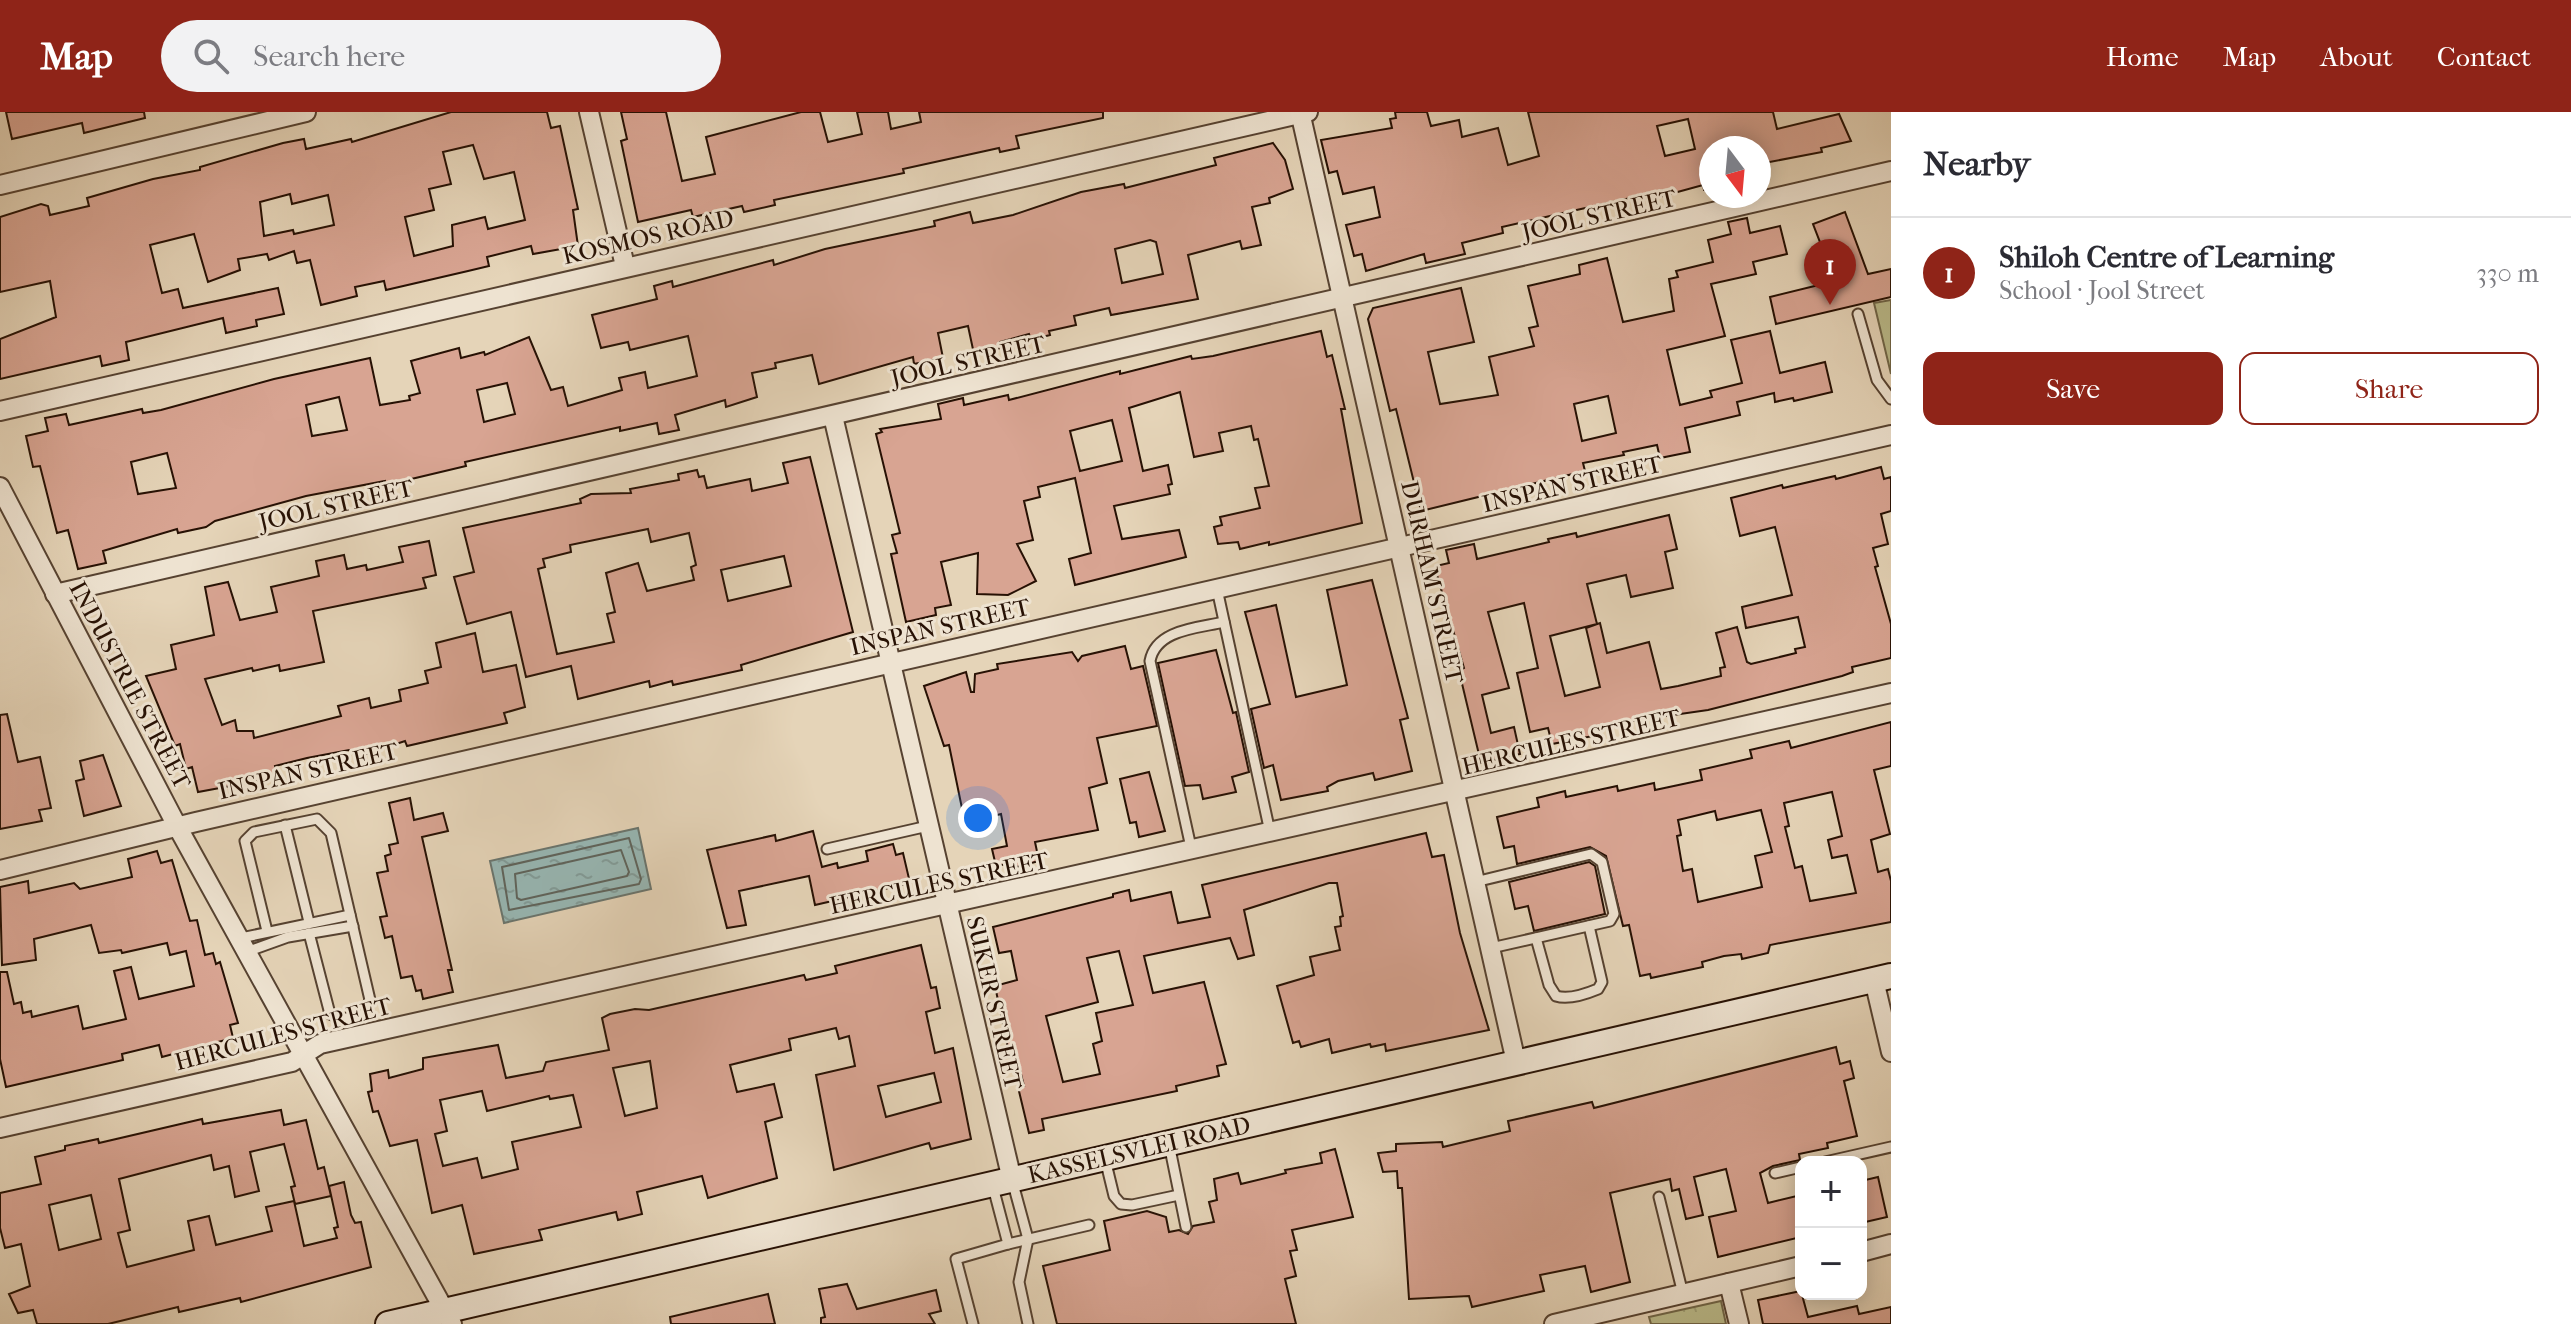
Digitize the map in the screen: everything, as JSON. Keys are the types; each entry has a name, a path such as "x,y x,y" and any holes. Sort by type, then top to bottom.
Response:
{"street":[{"path":"0,185 306,112"},
{"path":"589,112 625,266"},
{"name":"KOSMOS ROAD","path":"0,411 1303,113"},
{"name":"DURHAM STREET","path":"1303,113 1342,300 1516,1062"},
{"name":"JOOL STREET","path":"55,594 1342,300 1891,171"},
{"name":"SUKER STREET","path":"833,416 947,906 1002,1183"},
{"name":"INSPAN STREET","path":"0,870 177,826 1891,435"},
{"name":"INDUSTRIE STREET","path":"0,487 177,826 448,1316"},
{"name":"HERCULES STREET","path":"0,1128 292,1062 320,1044 1192,852 1891,693"},
{"path":"1883,978 1891,1052"},
{"name":"KASSELSVLEI ROAD","path":"388,1324 448,1316 1105,1158 1883,978"},
{"path":"1867,1250 1891,1244"},
{"path":"1554,1324 1795,1267"},
{"path":"1729,1283 1739,1324"}],"lane":[{"path":"1858,314 1877,380 1891,399"},
{"path":"1217,589 1271,834"},
{"path":"1192,852 1150,661 1156,646 1171,635 1224,622"},
{"path":"267,931 245,841 251,833 285,825 317,819 328,827 370,1000 367,1011 360,1016 342,1019 330,1014 285,825"},
{"path":"827,849 928,826"},
{"path":"1475,882 1573,856 1596,855 1602,862 1613,916 1610,921 1491,948"},
{"path":"245,945 267,931 351,920"},
{"path":"1536,938 1551,990 1559,998 1575,996 1595,991 1602,982 1589,926"},
{"path":"245,945 309,927"},
{"path":"1169,1144 1186,1227"},
{"path":"1851,1156 1891,1147"},
{"path":"1105,1158 1114,1196 1121,1204 1132,1205 1179,1195"},
{"path":"1775,1173 1795,1168"},
{"path":"1002,1183 1028,1239 1019,1282 1028,1324"},
{"path":"1002,1183 1008,1244"},
{"path":"1659,1197 1683,1294"},
{"path":"973,1324 956,1259 1089,1225"}],"green space":[{"path":"1891,300 1891,374 1874,303"},
{"path":"1721,1301 1726,1324 1651,1324 1649,1317"}],"water":[{"path":"638,828 651,889 504,923 490,861"}],"building":[{"path":"6,112 144,112 145,118 84,133 82,123 12,139"},
{"path":"451,112 547,112 551,128 560,126 578,209 573,210 578,246 533,254 531,246 487,257 489,266 468,271 386,290 384,281 355,287 357,296 321,305 310,260 297,263 294,251 269,260 267,254 238,259 240,270 208,282 194,234 150,245 162,293 178,289 183,308 278,288 284,314 256,320 257,326 226,333 223,318 126,342 129,360 102,366 100,356 0,379 0,339 56,317 50,281 0,292 0,217 41,204 48,206 50,215 89,206 87,198 153,179 200,170 200,167 283,143 304,139 306,149 351,139 352,142","holes":["473,145 484,179 514,172 525,220 488,229 485,217 452,225 453,246 414,256 405,217 434,210 429,189 451,184 443,152","290,194 292,204 328,195 334,225 294,234 293,230 264,236 260,202"]},
{"path":"621,112 666,112 682,181 715,174 706,137 801,112 820,112 828,142 862,134 857,112 888,112 891,129 921,122 919,112 1103,112 1103,118 1016,136 1019,148 1000,152 999,148 903,169 904,173 774,200 775,205 744,212 742,206 693,217 691,210 638,222 621,141 627,139"},
{"path":"1395,112 1427,112 1431,126 1459,120 1462,137 1498,128 1508,165 1539,156 1528,112 1773,112 1777,129 1839,114 1851,141 1821,148 1822,152 1771,162 1771,136 1699,136 1699,186 1663,196 1662,191 1502,227 1503,233 1462,243 1465,254 1426,263 1424,254 1366,271 1362,254 1354,256 1346,225 1380,217 1374,187 1343,194 1337,171 1329,173 1321,140 1392,128 1390,119 1396,118","holes":["1688,119 1695,149 1665,156 1657,126"]},
{"path":"1273,143 1285,160 1293,189 1269,198 1270,203 1252,207 1261,245 1242,249 1240,241 1188,255 1198,299 1111,315 1109,308 1074,316 1076,325 1049,331 1050,335 1031,340 1029,334 1000,342 1001,348 974,354 968,326 938,333 943,358 914,364 913,357 819,384 812,355 775,363 776,368 752,373 757,397 726,407 725,400 675,415 679,430 659,434 657,423 620,431 620,427 465,462 466,466 386,485 385,481 306,496 215,521 206,527 178,533 177,529 103,551 106,563 78,569 68,530 57,533 40,466 33,467 26,436 48,431 45,418 66,414 69,425 142,409 143,413 161,410 274,379 370,358 380,405 410,400 409,396 420,393 411,361 459,348 461,358 484,352 485,355 529,337 551,390 563,387 568,406 622,390 619,378 645,372 648,388 697,376 688,336 630,350 628,342 601,348 592,315 657,299 654,286 672,281 673,287 773,260 774,265 825,249 935,226 934,221 970,212 973,223 1013,215 1081,192 1124,184 1125,188 1216,165 1214,158","holes":["1150,240 1156,242 1163,274 1122,283 1115,249","507,383 515,414 484,422 477,390","339,397 347,430 312,436 306,405","167,453 176,488 138,494 131,462"]},
{"path":"1845,212 1868,274 1891,269 1891,297 1776,324 1770,297 1835,281 1813,224"},
{"path":"1747,218 1750,233 1780,226 1787,254 1753,262 1756,274 1711,284 1725,336 1667,350 1680,405 1712,397 1710,391 1742,383 1731,340 1770,331 1780,373 1825,362 1832,392 1775,402 1774,393 1737,402 1740,415 1685,428 1690,452 1660,458 1657,445 1623,452 1624,455 1583,463 1585,471 1421,511 1396,409 1390,411 1368,319 1373,308 1461,288 1474,342 1428,352 1440,404 1498,395 1489,357 1534,346 1529,328 1538,326 1528,286 1580,274 1579,265 1607,258 1623,322 1674,311 1669,279 1678,277 1676,271 1713,262 1708,240 1731,234 1728,222","holes":["1608,396 1616,433 1582,441 1574,404"]},
{"path":"1321,331 1327,357 1332,355 1345,409 1341,409 1362,523 1269,545 1269,542 1240,549 1238,542 1218,544 1214,527 1222,525 1220,517 1260,508 1255,488 1269,486 1258,439 1254,440 1251,426 1219,433 1223,451 1194,457 1180,392 1129,408 1143,471 1168,465 1172,484 1168,485 1170,494 1114,506 1122,539 1179,530 1186,557 1075,585 1069,559 1091,553 1075,478 1038,487 1040,497 1024,501 1033,540 1017,544 1036,581 1008,595 977,594 978,553 941,562 951,605 935,608 936,615 906,622 891,554 897,553 892,535 900,533 876,434 882,432 880,429 941,419 938,404 963,398 964,405 1008,395 1009,400 1120,371 1120,374 1191,356 1192,359","holes":["1112,420 1122,461 1080,471 1070,431"]},
{"path":"810,457 853,632 741,665 742,670 673,685 672,681 650,687 649,681 578,699 571,666 526,677 511,612 467,624 454,577 474,572 463,528 581,503 580,499 591,494 631,493 630,489 679,480 678,474 697,470 699,477 704,476 707,488 750,479 752,491 788,483 783,463","holes":["648,529 651,542 689,533 696,565 691,567 694,580 647,591 638,563 606,573 615,612 607,614 614,642 557,654 538,569 545,567 543,559 571,552 570,545","784,556 791,586 728,601 721,570"]},
{"path":"1881,467 1884,479 1891,477 1891,511 1881,514 1888,544 1873,548 1878,566 1875,567 1891,624 1891,658 1852,667 1853,672 1842,676 1708,710 1596,726 1598,735 1552,744 1548,728 1530,732 1517,673 1538,668 1524,603 1488,612 1509,688 1482,695 1491,733 1514,727 1520,754 1481,763 1459,671 1464,668 1437,575 1436,566 1449,563 1446,550 1474,544 1477,559 1549,542 1548,539 1576,533 1577,537 1669,515 1677,549 1665,552 1673,588 1631,597 1626,575 1587,584 1597,624 1550,636 1565,696 1600,687 1586,628 1600,623 1607,653 1649,642 1661,689 1678,686 1721,676 1720,668 1725,667 1716,633 1737,627 1747,662 1751,664 1796,653 1795,649 1805,647 1798,617 1746,628 1742,607 1792,595 1775,527 1740,536 1731,498 1782,485 1783,488 1835,476 1836,479"},
{"path":"429,541 436,575 423,578 426,588 313,611 324,662 280,671 279,665 253,671 252,668 205,679 222,725 235,720 237,731 253,731 254,738 341,716 338,706 369,698 371,708 401,701 399,690 428,683 425,671 441,667 436,643 475,633 483,672 516,665 525,707 504,713 507,723 407,746 405,741 357,757 349,750 307,758 275,766 277,776 268,779 198,792 192,767 186,769 180,744 175,746 146,676 176,669 171,645 214,635 205,587 228,582 240,620 277,612 271,587 319,576 316,561 344,555 347,569 366,565 367,570 403,562 399,547"},
{"path":"1372,580 1408,718 1400,720 1412,771 1375,780 1373,773 1338,781 1327,787 1328,791 1281,800 1273,765 1264,768 1251,709 1270,704 1245,612 1276,605 1296,697 1347,685 1327,590"},
{"path":"1125,646 1131,669 1143,666 1157,726 1097,738 1107,783 1089,788 1098,830 1035,842 1039,861 1012,868 1011,863 996,866 992,849 1007,846 1001,814 965,823 949,745 944,746 924,686 966,672 971,692 974,692 975,674 998,669 997,664 1072,652 1078,661 1082,656"},
{"path":"1216,650 1233,713 1236,712 1249,772 1232,777 1236,792 1203,799 1200,785 1185,786 1158,663"},
{"path":"7,714 18,762 40,757 51,808 39,810 42,821 0,829 0,715"},
{"path":"1891,722 1891,766 1874,770 1890,834 1871,840 1878,872 1888,869 1891,881 1891,922 1770,945 1768,953 1742,959 1741,954 1724,956 1702,962 1703,967 1651,978 1650,974 1640,976 1629,925 1623,926 1606,856 1590,847 1517,864 1514,846 1504,848 1497,817 1539,807 1537,798 1565,791 1566,797 1617,786 1618,791 1654,783 1655,790 1702,780 1700,770 1752,758 1750,750 1789,741 1791,748","holes":["1832,792 1842,836 1828,840 1832,858 1847,855 1856,893 1810,901 1802,866 1795,868 1785,827 1789,826 1784,803","1761,810 1772,852 1755,856 1762,887 1698,902 1692,869 1683,871 1677,836 1681,835 1678,820 1715,811 1717,820"]},
{"path":"103,755 121,806 84,816 76,781 84,779 80,761"},
{"path":"1149,772 1165,831 1139,837 1136,822 1130,823 1120,779"},
{"path":"410,798 414,820 443,813 448,831 422,837 452,970 448,970 453,992 423,999 421,990 416,991 412,976 401,978 392,936 385,938 380,917 387,916 377,873 388,871 385,856 391,854 389,845 398,843 389,803"},
{"path":"813,831 822,867 837,863 838,868 868,861 866,851 893,844 896,855 903,853 910,883 815,905 809,876 739,891 746,925 727,928 707,850 775,835 776,841"},
{"path":"1426,833 1432,857 1444,855 1460,933 1489,1030 1386,1051 1385,1044 1371,1047 1370,1044 1332,1053 1329,1039 1301,1047 1299,1041 1293,1043 1277,986 1314,975 1310,957 1340,950 1335,927 1341,926 1340,917 1343,916 1337,883 1329,883 1244,910 1254,955 1238,959 1230,938 1144,956 1153,993 1204,982 1226,1064 1217,1066 1219,1076 1176,1086 1177,1091 1042,1119 1044,1130 1029,1133 1018,1087 1024,1086 1014,1047 1008,1048 995,986 1017,980 1011,951 999,953 993,927 1113,897 1113,894 1129,890 1131,901 1171,892 1178,923 1210,917 1202,885","holes":["1119,951 1133,1005 1096,1013 1102,1041 1093,1044 1100,1074 1063,1082 1046,1016 1098,1002 1087,958"]},
{"path":"157,851 161,863 172,860 190,921 197,920 205,955 213,953 216,964 220,962 238,1023 230,1025 233,1038 162,1057 159,1045 122,1054 123,1060 6,1087 0,1059 0,972 7,972 14,1004 21,1002 23,1013 31,1011 32,1017 78,1006 83,1029 126,1019 114,971 131,967 139,999 194,986 186,951 170,955 167,943 122,953 121,950 99,953 91,925 34,939 36,960 2,965 0,887 28,881 29,893 74,883 80,889 132,877 128,859"},
{"path":"1589,862 1595,866 1605,914 1534,931 1528,906 1515,909 1509,882"},
{"path":"921,945 931,988 936,987 940,1008 926,1012 935,1053 953,1048 971,1139 931,1149 929,1143 834,1170 816,1075 855,1066 849,1036 839,1039 836,1028 789,1039 791,1050 730,1065 737,1092 774,1084 782,1117 765,1122 777,1178 708,1198 702,1176 637,1192 642,1214 618,1220 616,1212 539,1230 542,1240 474,1254 462,1205 432,1213 417,1140 390,1146 378,1111 373,1112 368,1092 372,1091 370,1074 388,1070 389,1078 423,1069 423,1058 498,1045 506,1078 543,1071 546,1062 609,1050 602,1018 610,1014 635,1009 649,1010 804,975 806,980 837,973 835,966","holes":["650,1061 657,1108 625,1116 613,1068","934,1073 941,1102 886,1117 878,1086","482,1091 487,1111 549,1096 550,1099 573,1095 581,1127 512,1142 518,1169 482,1178 477,1158 443,1166 435,1134 447,1131 440,1100"]},
{"path":"1836,1047 1840,1064 1850,1061 1854,1078 1844,1081 1857,1136 1827,1143 1828,1148 1799,1154 1795,1156 1795,1161 1773,1166 1760,1173 1768,1203 1795,1196 1795,1238 1718,1257 1709,1217 1736,1211 1726,1169 1694,1177 1703,1215 1686,1219 1679,1189 1672,1191 1670,1179 1610,1193 1630,1282 1591,1292 1585,1266 1540,1275 1544,1291 1472,1307 1469,1296 1409,1299 1402,1188 1398,1188 1397,1171 1383,1172 1378,1153 1396,1151 1396,1144 1442,1142 1443,1147 1510,1131 1508,1121 1592,1102 1594,1108"},
{"path":"281,1110 284,1125 306,1120 318,1169 324,1167 331,1196 295,1204 291,1187 295,1186 284,1144 250,1152 259,1191 235,1197 229,1166 214,1170 211,1155 119,1179 130,1230 118,1233 127,1267 194,1250 188,1221 209,1216 216,1245 272,1231 266,1207 294,1201 304,1246 337,1238 334,1228 338,1227 329,1186 344,1182 351,1215 355,1223 361,1222 371,1267 241,1302 240,1298 179,1312 178,1307 108,1324 37,1324 33,1310 18,1313 9,1294 30,1286 21,1244 5,1248 0,1228 0,1193 41,1184 35,1157 98,1139 99,1143 202,1119 203,1124","holes":["91,1195 101,1239 59,1250 49,1205"]},
{"path":"1335,1149 1353,1217 1292,1230 1297,1250 1290,1251 1296,1276 1285,1279 1296,1324 1057,1324 1043,1266 1110,1250 1104,1221 1147,1211 1166,1217 1169,1232 1179,1230 1188,1234 1193,1226 1214,1222 1209,1202 1217,1200 1214,1179 1238,1173 1241,1184 1286,1173 1285,1170 1322,1163 1320,1153"},
{"path":"1878,1177 1887,1217 1867,1222 1867,1180"},
{"path":"847,1284 857,1309 936,1290 941,1311 929,1314 935,1324 821,1324 821,1318 825,1317 819,1289"},
{"path":"1795,1292 1795,1300 1803,1300 1808,1317 1857,1306 1859,1314 1891,1307 1891,1324 1763,1324 1758,1300"},
{"path":"768,1294 775,1324 671,1324 670,1317"}],"place":[{"name":"Shiloh Centre of Learning","path":"1830,305"}]}
